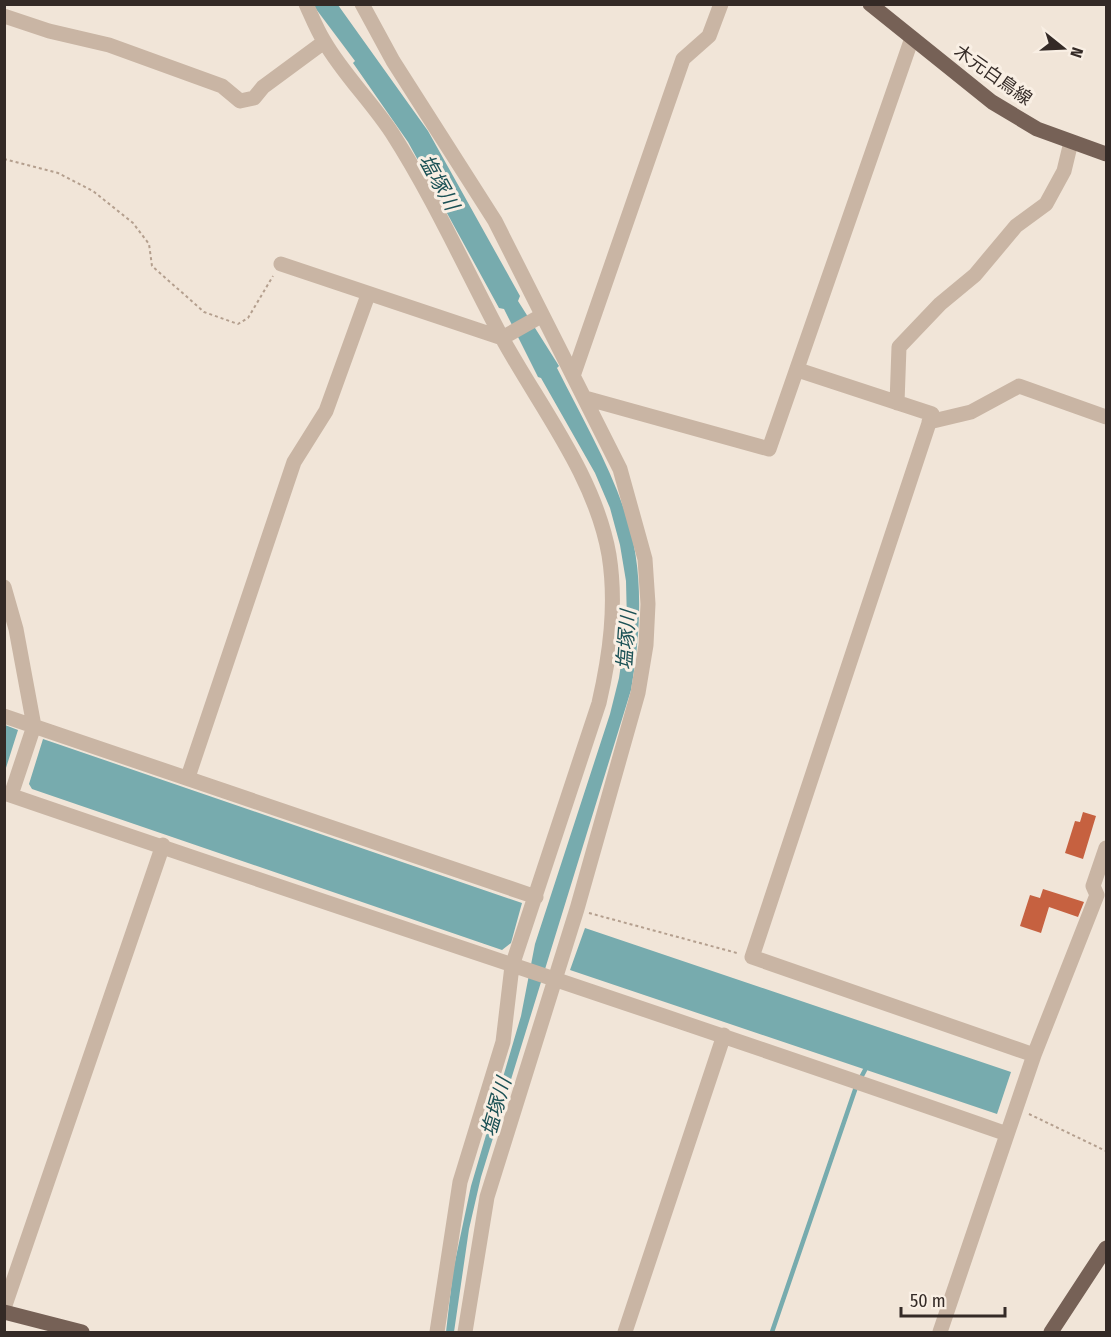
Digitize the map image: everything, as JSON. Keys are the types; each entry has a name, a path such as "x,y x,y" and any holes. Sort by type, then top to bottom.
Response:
{"main road":[{"name":"木元白鳥線","path":"870,4 992,102 1037,129 1107,154"},
{"path":"1051,1332 1107,1248"},
{"path":"4,1310 82,1332"}],"street":[{"path":"306,4 324,42 392,132 506,336 585,483 598,512 609,555 613,603 609,658 599,703 512,966 503,1042 460,1182 437,1332"},
{"path":"362,4 393,61 495,221 541,316 620,468 645,559 648,604 646,645 638,693 577,909 487,1197 465,1332"},
{"path":"573,376 683,59 709,36 721,4"},
{"path":"4,16 50,31 108,45 222,86 240,101 254,98 263,87 324,42"},
{"path":"585,398 769,449 912,38"},
{"path":"897,403 899,347 940,304 975,275 1016,226 1046,204 1064,171 1071,142"},
{"path":"281,264 368,295 506,336 541,316"},
{"path":"188,777 294,462 326,411 368,295"},
{"path":"798,370 932,414 752,957 1034,1055"},
{"path":"929,422 971,412 1019,386 1107,417"},
{"path":"4,587 16,629 34,726 8,794 163,845 555,981 724,1035 1007,1134"},
{"path":"4,716 536,897"},
{"path":"4,1310 163,845"},
{"path":"940,1332 1034,1055 1097,895 1093,886 1107,848"},
{"path":"625,1332 724,1035"}],"path":[{"path":"4,159 58,173 93,191 133,223 149,244 152,266 204,312 238,324 248,318 281,264"},
{"path":"577,909 752,957"},
{"path":"1016,1107 1107,1151"}],"water":[{"name":"塩塚川","path":"313,5 338,5 428,131 520,296 518,301 559,366 557,368 601,455 631,531 638,576 639,622 631,690 481,1177 469,1229 454,1332 446,1332 453,1271 471,1186 521,1016 535,944 610,714 619,678 627,623 626,581 620,545 610,508 595,473 541,378 538,377 504,309 499,308 408,142 353,63 355,61"},
{"path":"4,725 18,730 5,771"},
{"path":"43,739 522,903 511,943 502,950 32,789 29,784"},
{"path":"585,928 1011,1072 997,1114 570,970"}],"building":[{"path":"1083,812 1096,816 1083,859 1065,853 1075,821 1080,822"},
{"path":"1043,889 1084,902 1078,917 1049,907 1041,933 1020,926 1030,895 1040,898"}],"waterway":[{"path":"772,1332 856,1087 865,1070"}]}
